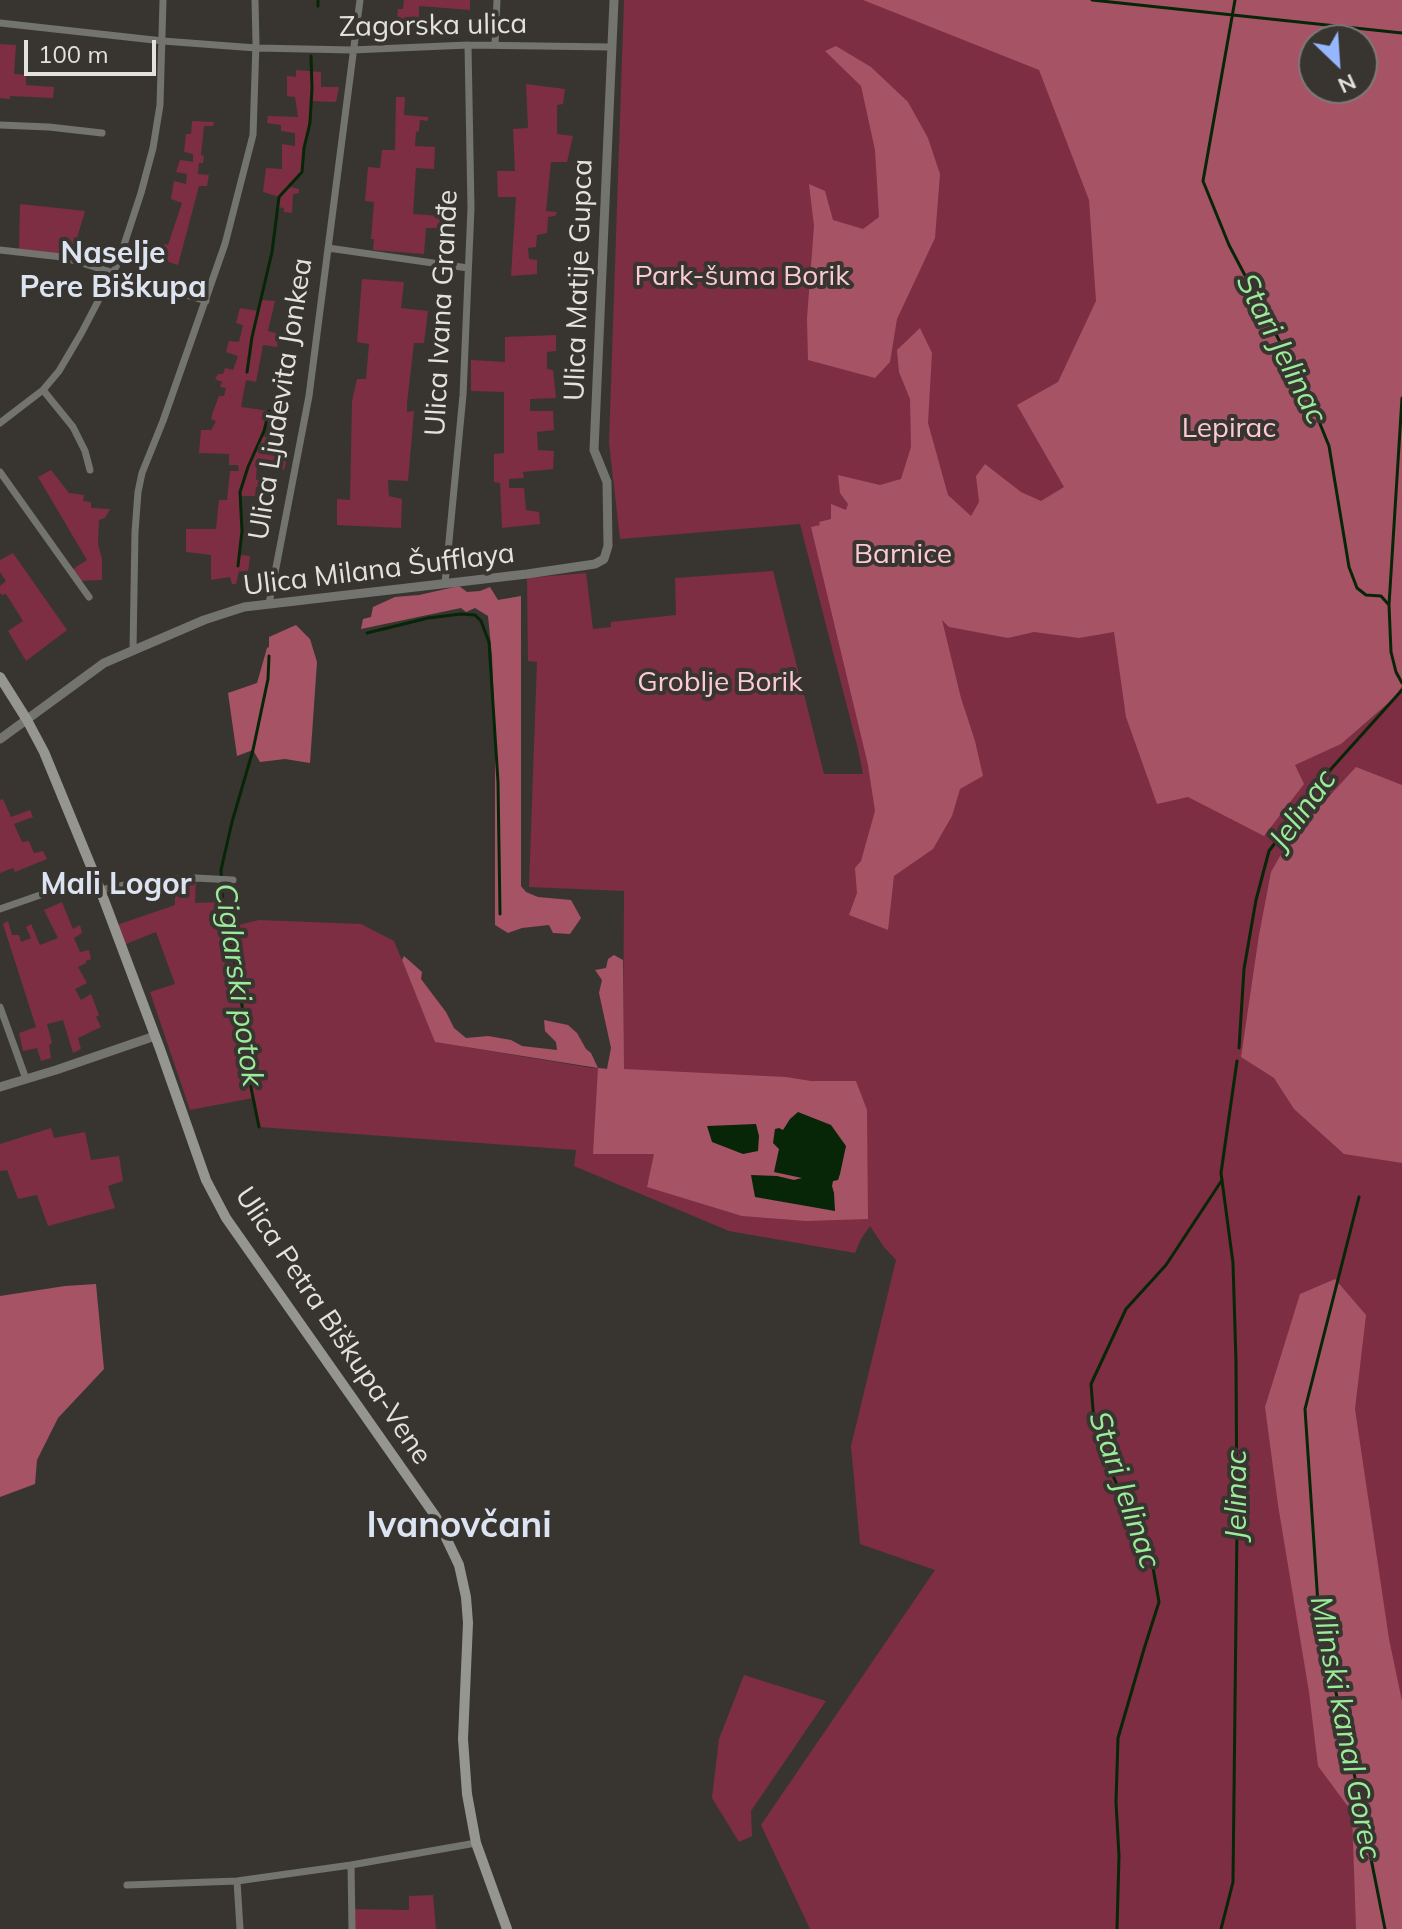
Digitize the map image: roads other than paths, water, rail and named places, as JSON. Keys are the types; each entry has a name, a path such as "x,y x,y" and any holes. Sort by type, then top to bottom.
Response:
{"main road":[{"name":"Ulica Petra Biškupa-Vene","path":"0,677 44,752 95,876 206,1180 226,1218 436,1517 459,1565 468,1623 463,1739 467,1794 476,1843 507,1929"}],"street":[{"path":"0,423 43,390 59,371 113,271 134,216 153,148 160,105 163,0"},
{"path":"133,650 135,532 142,473 225,244 253,135 255,0"},
{"name":"Ulica Ljudevita Jonkea","path":"269,604 309,396 360,0"},
{"path":"495,45 497,0"},
{"name":"Ulica Matije Gupca","path":"604,559 608,546 607,482 594,450 614,0"},
{"name":"Zagorska ulica","path":"0,23 256,48 352,50 468,45 611,47"},
{"name":"Ulica Ivana Granđe","path":"445,583 463,395 471,208 468,45"},
{"path":"0,125 102,133"},
{"name":"Ulica Ljudevita Jonkea","path":"328,248 468,268"},
{"path":"0,250 62,257 206,301"},
{"path":"43,390 73,427 90,470"},
{"path":"0,472 89,597"},
{"name":"Ulica Milana Šufflaya","path":"0,739 104,663 237,609 595,564 604,559"},
{"path":"0,909 95,876"},
{"path":"100,890 144,881 196,878 233,880"},
{"path":"0,1007 26,1079"},
{"path":"0,1087 155,1036"},
{"path":"127,1885 237,1881 476,1843"},
{"path":"351,1865 352,1929"},
{"path":"237,1881 240,1929"}],"waterway":[{"name":"Ciglarski potok","path":"318,0 318,6"},
{"path":"1092,0 1402,33"},
{"name":"Stari Jelinac","path":"1235,0 1203,181 1229,245 1310,399 1329,446 1349,567 1357,588 1366,595 1381,596 1389,605 1391,652 1402,683"},
{"name":"Ciglarski potok","path":"247,372 272,252 279,197 302,172 310,123 311,56"},
{"path":"1389,605 1402,398"},
{"name":"Ciglarski potok","path":"238,566 242,531 240,492 269,411"},
{"path":"367,633 428,618 461,614 475,615 481,621 489,642 498,782 500,914"},
{"name":"Ciglarski potok","path":"259,1127 243,1048 248,1039 222,894 221,870 253,750 268,679 269,656"},
{"name":"Jelinac","path":"1239,1048 1244,969 1256,900 1269,851 1331,769 1402,690"},
{"name":"Jelinac","path":"1221,1929 1233,1882 1237,1526 1233,1263 1221,1173 1237,1061"},
{"name":"Stari Jelinac","path":"1117,1929 1118,1738 1159,1602 1152,1562 1114,1478 1094,1422 1091,1384 1126,1309 1166,1265 1222,1180"},
{"name":"Mlinski kanal Gorec","path":"1359,1197 1305,1409 1319,1619 1385,1929"}],"district":[{"name":"Naselje Pere Biškupa","path":"113,271"},
{"name":"Mali Logor","path":"116,885"},
{"name":"Ivanovčani","path":"459,1526"}],"park label":[{"name":"Park-šuma Borik","path":"742,277"},
{"name":"Lepirac","path":"1229,429"},
{"name":"Barnice","path":"903,555"},
{"name":"Groblje Borik","path":"720,683"}]}
